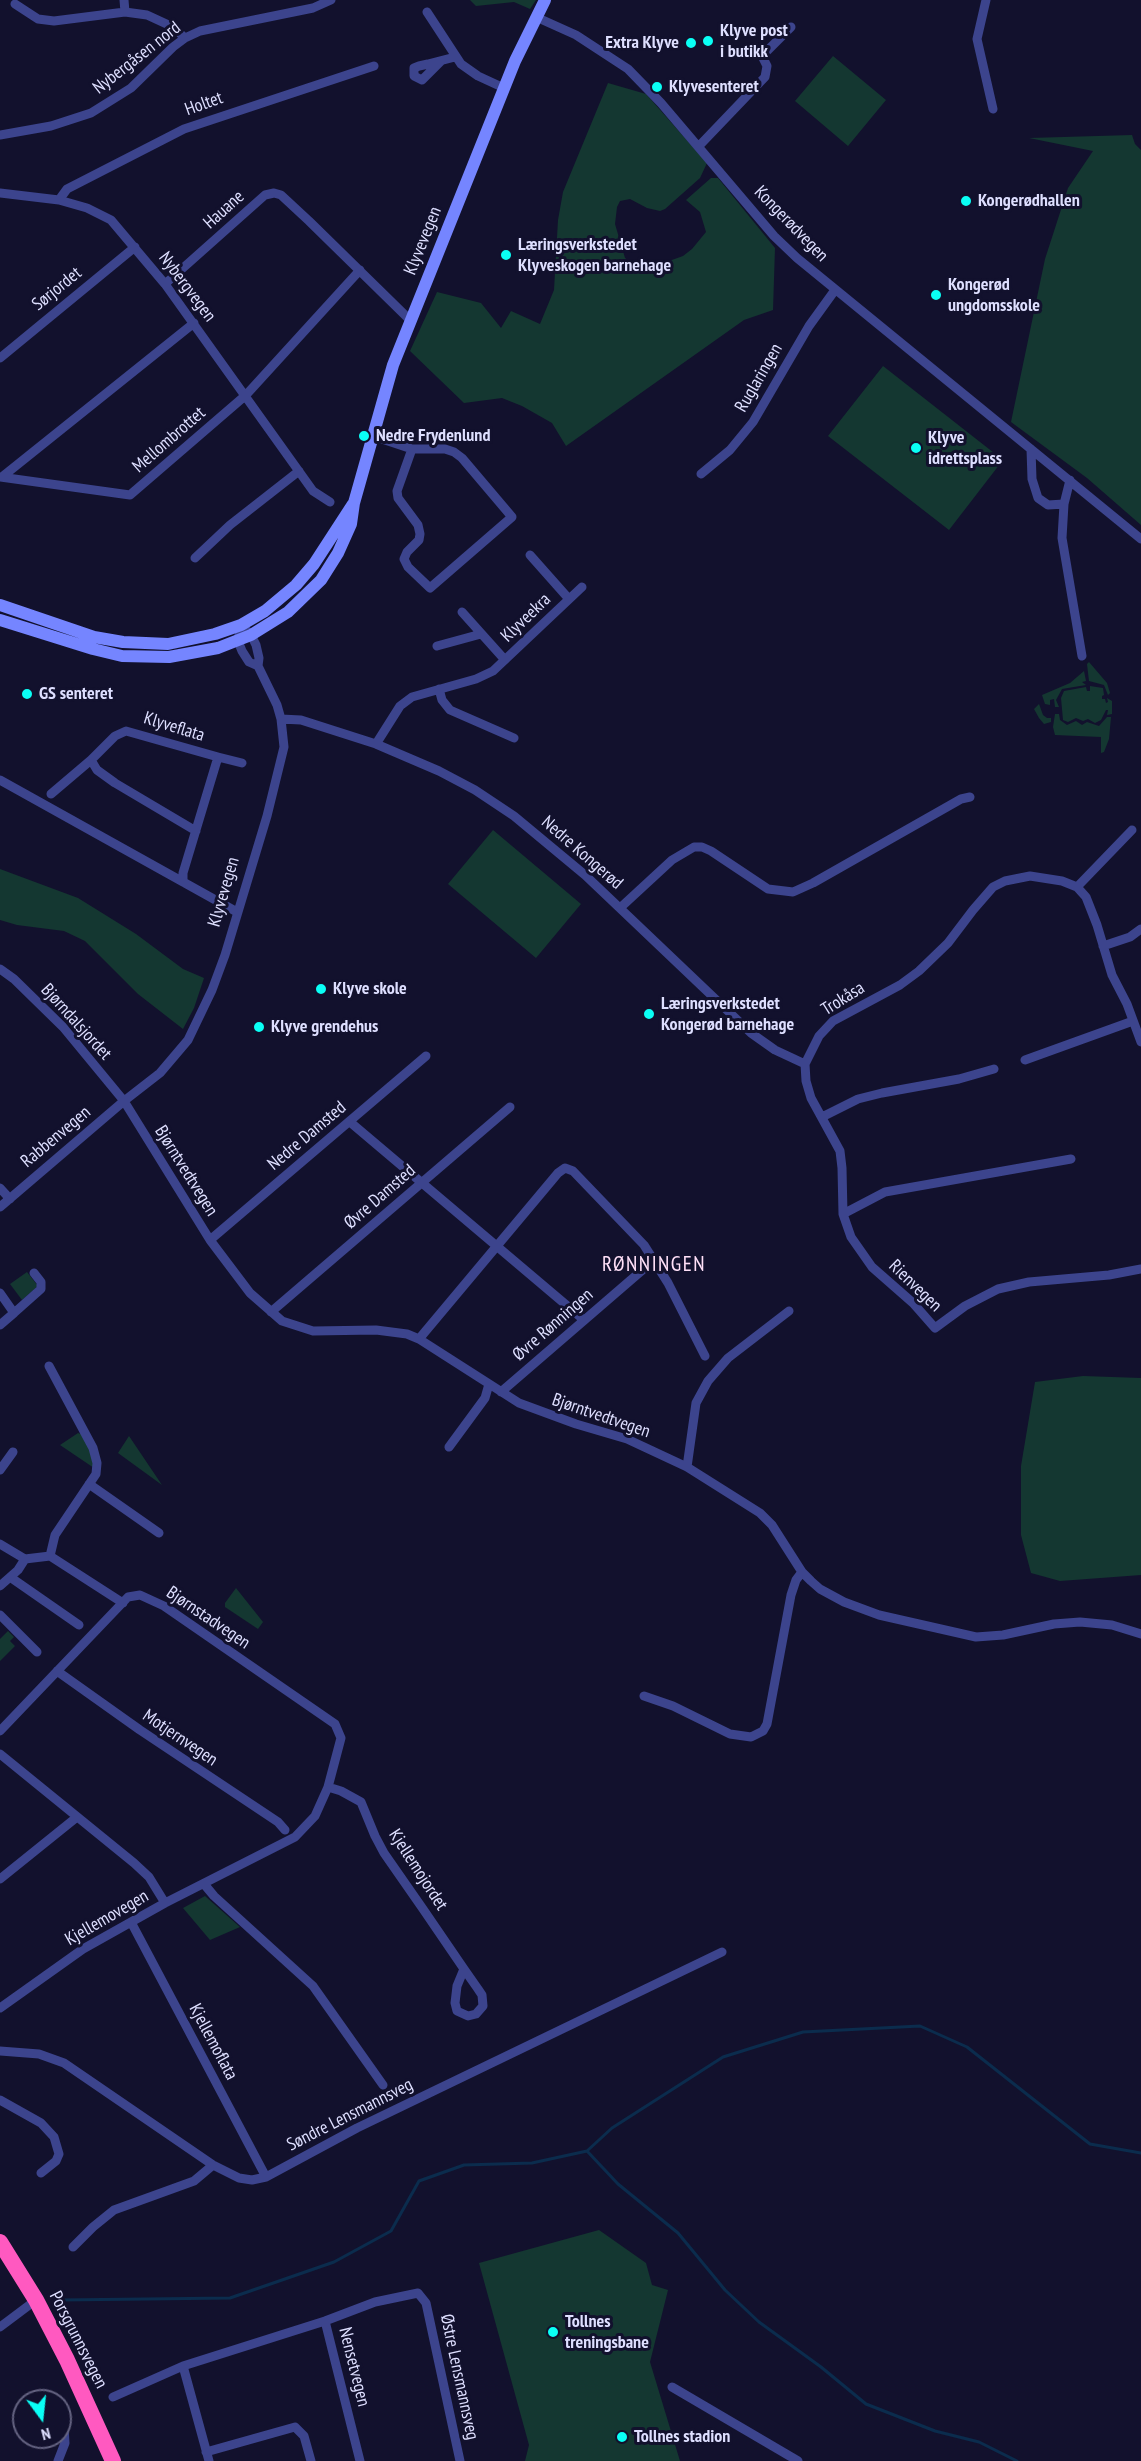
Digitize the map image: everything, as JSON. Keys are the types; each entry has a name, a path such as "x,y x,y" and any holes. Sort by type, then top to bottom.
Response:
{"highway":[{"name":"Porsgrunnsvegen","path":"0,2242 36,2300 95,2417 113,2461"}],"main road":[{"name":"Klyvevegen","path":"0,620 122,656 169,657 218,648 251,635 288,612 321,580 351,524 354,503 385,389 411,321 504,88 546,0"},
{"name":"Klyvevegen","path":"0,605 94,637 123,642 168,644 215,634 241,625 280,600 301,580 354,503"}],"street":[{"path":"124,0 125,12"},
{"name":"Nybergåsen nord","path":"0,135 51,126 91,113 131,88 185,38 200,32 314,8 330,0"},
{"path":"986,0 977,39 993,110"},
{"path":"15,4 38,20 54,21 125,12 158,18 185,38"},
{"path":"427,12 455,57 473,72 504,88"},
{"name":"Kongerødvegen","path":"536,17 576,35 614,58 645,85 774,236 835,290 1141,539"},
{"path":"699,146 765,77 768,66 762,56 791,27"},
{"path":"441,61 455,57"},
{"name":"Holtet","path":"59,200 67,189 184,129 374,66"},
{"name":"Nybergvegen","path":"0,193 59,200 87,208 111,220 165,284 313,491 330,502"},
{"name":"Hauane","path":"165,284 265,195 274,193 281,195 411,321"},
{"name":"Sørjordet","path":"0,358 135,247"},
{"path":"246,395 360,270"},
{"name":"Ruglaringen","path":"701,474 730,450 753,422 809,326 835,290"},
{"name":"Mellombrottet","path":"1,477 194,323"},
{"name":"Mellombrottet","path":"1,477 130,495 246,395"},
{"path":"373,436 412,449 445,449 454,452 462,458 512,517 430,588 408,567 404,559 407,552 419,540 420,534 418,525 398,498 397,491 412,449"},
{"path":"1031,449 1032,479 1038,498 1048,505 1064,504"},
{"path":"195,558 230,525 299,471"},
{"path":"1070,480 1064,504 1062,538 1082,656"},
{"name":"Klyveekra","path":"530,555 569,599"},
{"name":"Klyveekra","path":"376,744 400,706 412,697 487,674 505,660 582,587"},
{"name":"Klyveekra","path":"462,612 505,660"},
{"path":"241,625 251,635"},
{"path":"238,641 241,625"},
{"name":"Klyveekra","path":"437,646 481,634"},
{"name":"Klyvevegen","path":"124,1101 160,1073 188,1040 212,990 225,956 281,765 284,747 281,719 277,705 258,666 259,658 251,635"},
{"name":"Klyvevegen","path":"238,641 249,662 258,666"},
{"path":"439,689 442,700 450,710 514,738"},
{"name":"Nedre Kongerød","path":"281,719 301,720 376,744 439,771 475,790 514,816 620,909 672,860 694,847 702,847 711,851 768,889 793,892 813,884 970,796"},
{"name":"Klyveflata","path":"51,794 115,736 126,730 218,757 183,873 183,882"},
{"path":"218,757 242,763"},
{"path":"91,760 97,770 115,783 196,831"},
{"path":"0,780 237,912"},
{"path":"1132,830 1077,886 1092,908 1112,975 1140,1036"},
{"name":"Trokåsa","path":"805,1064 814,1044 826,1028 844,1014 900,985 919,971 948,944 993,887 1006,881 1030,876 1046,877 1077,886"},
{"path":"620,909 751,1033 775,1050 805,1064"},
{"path":"1103,946 1130,937 1141,929"},
{"name":"Bjørndalsjordet","path":"0,969 14,979 63,1027 124,1101"},
{"path":"1025,1060 1133,1021"},
{"name":"Nedre Damsted","path":"210,1240 426,1056"},
{"name":"Rienvegen","path":"805,1064 808,1089 836,1142 842,1159 843,1214 851,1237 872,1267 913,1303 935,1328 965,1306 998,1289 1029,1282 1109,1275 1141,1269"},
{"path":"822,1117 866,1097 959,1079 994,1069"},
{"name":"Rabbenvegen","path":"0,1207 124,1101"},
{"name":"Bjørntvedtvegen","path":"124,1101 210,1240 245,1287 271,1312 291,1326 313,1331 391,1331 418,1339 532,1409 627,1439 687,1467 760,1513 772,1525 802,1572 820,1589 844,1602 879,1615 964,1635 982,1637 1054,1624 1080,1622 1112,1625 1141,1634"},
{"name":"Øvre Damsted","path":"271,1312 510,1107"},
{"path":"350,1122 584,1320"},
{"path":"843,1214 885,1192 1071,1160"},
{"path":"418,1339 496,1245 558,1173 565,1168 573,1171 637,1235 654,1260 705,1356"},
{"path":"0,1188 10,1199"},
{"name":"Øvre Rønningen","path":"501,1392 654,1260"},
{"path":"0,1325 41,1289 41,1282 34,1273"},
{"path":"0,1293 14,1312"},
{"path":"687,1467 694,1411 704,1386 728,1358 789,1311"},
{"path":"49,1366 96,1456 97,1469 89,1485 54,1535 50,1556"},
{"path":"449,1446 485,1398 489,1384"},
{"path":"0,1470 13,1452"},
{"path":"89,1485 159,1533"},
{"path":"0,1544 25,1559 50,1556 123,1603 0,1731"},
{"path":"0,1586 25,1559"},
{"path":"645,1696 673,1706 730,1734 751,1737 763,1731 767,1724 791,1595 796,1580 802,1572"},
{"path":"10,1577 80,1625"},
{"name":"Bjørnstadvegen","path":"123,1603 134,1595 148,1598 164,1606 335,1724 341,1738 328,1787"},
{"path":"0,1615 37,1652"},
{"name":"Motjernvegen","path":"57,1671 140,1730 278,1822 285,1830"},
{"name":"Kjellemovegen","path":"0,1754 149,1877 165,1903 83,1949 0,2008"},
{"path":"165,1903 287,1842 304,1830 315,1816 328,1787"},
{"name":"Kjellemojordet","path":"328,1787 348,1794 361,1802 384,1853 464,1969 483,2000 480,2010 468,2016 457,2011 455,2003 457,1986 464,1969"},
{"path":"0,1879 77,1817"},
{"path":"204,1884 214,1896 313,1986 383,2085"},
{"name":"Kjellemoflata","path":"131,1922 266,2177"},
{"name":"Søndre Lensmannsveg","path":"0,2051 39,2054 64,2063 213,2165 239,2178 252,2180 266,2177 357,2128 722,1952"},
{"path":"0,2100 41,2123 54,2137 59,2154 56,2161 40,2173"},
{"path":"74,2247 114,2210 194,2181 213,2165"},
{"name":"Østre Lensmannsveg","path":"325,2322 375,2302 417,2293 426,2302 460,2461"},
{"path":"0,2327 36,2300"},
{"name":"Nensetvegen","path":"113,2397 183,2366 325,2322 360,2461"},
{"path":"183,2366 208,2456 295,2427 304,2436 312,2461"},
{"path":"672,2387 792,2460"}],"green space":[{"path":"470,0 536,0 530,9 514,2 476,6"},
{"path":"833,56 886,100 848,146 795,101"},
{"path":"608,83 646,94 707,163 700,178 665,209 660,211 647,208 630,199 620,201 615,224 625,258 632,263 644,266 658,265 683,256 692,249 706,232 700,212 686,200 711,178 718,178 775,248 773,310 744,320 566,446 552,423 522,406 502,398 464,403 410,351 437,292 481,303 501,328 511,311 540,324 554,290 558,220 563,192"},
{"path":"1132,135 1135,144 1141,150 1141,525 1087,478 1011,422 1045,259 1068,188 1093,151 1029,138"},
{"name":"Klyve idrettsplass","path":"883,366 1003,460 949,530 828,436"},
{"path":"1089,662 1107,683 1110,693 1108,695 1104,685 1089,681 1087,664"},
{"path":"1084,671 1086,681 1082,682 1086,685 1062,689 1056,700 1059,707 1055,707 1054,699 1050,700 1050,705 1045,704 1042,695 1070,683"},
{"path":"1090,686 1103,688 1102,699 1105,699 1106,703 1107,698 1112,701 1112,714 1107,715 1108,710 1106,710 1101,720 1095,723 1088,719 1083,721 1076,718 1068,722 1063,720 1061,698 1064,691 1086,687 1087,691 1090,691"},
{"path":"1039,704 1043,715 1051,718 1051,722 1044,724 1039,718 1034,709"},
{"path":"1055,714 1059,714 1060,720 1067,725 1076,721 1082,725 1087,722 1099,726 1107,717 1111,717 1109,739 1104,752 1101,753 1101,737 1055,735 1053,727"},
{"path":"493,830 581,904 536,958 448,884"},
{"path":"0,869 78,898 136,934 183,969 204,978 194,1008 183,1029 138,994 85,941 64,931 17,925 0,920"},
{"path":"27,1272 38,1286 22,1300 10,1284"},
{"path":"1083,1376 1141,1378 1141,1575 1060,1581 1031,1573 1021,1535 1021,1466 1035,1382"},
{"path":"78,1433 81,1434 92,1454 94,1468 60,1445"},
{"path":"129,1436 162,1485 118,1453"},
{"path":"236,1588 263,1622 258,1629 225,1607 225,1603"},
{"path":"8,1631 14,1637 10,1641 15,1646 0,1661 0,1639"},
{"path":"205,1896 240,1927 210,1940 183,1908"},
{"path":"599,2230 646,2263 652,2285 668,2290 650,2362 680,2461 525,2461 529,2445 479,2263"}],"waterway":[{"path":"60,2300 230,2298 334,2262 391,2231 419,2181 464,2165 532,2163 587,2151 612,2128 723,2057 803,2032 920,2026 967,2047 1090,2144 1141,2153"},
{"path":"587,2151 618,2184 678,2233 725,2290 759,2322 821,2367 866,2404 935,2431 979,2442 1017,2461"}],"place":[{"name":"Klyve post i butikk","path":"708,41"},
{"name":"Extra Klyve","path":"691,43"},
{"name":"Klyvesenteret","path":"657,87"},
{"name":"Kongerødhallen","path":"966,201"},
{"name":"Læringsverkstedet Klyveskogen barnehage","path":"506,255"},
{"name":"Kongerød ungdomsskole","path":"936,295"},
{"name":"Nedre Frydenlund","path":"364,436"},
{"name":"Klyve idrettsplass","path":"916,448"},
{"name":"GS senteret","path":"27,694"},
{"name":"Klyve skole","path":"321,989"},
{"name":"Læringsverkstedet Kongerød barnehage","path":"649,1014"},
{"name":"Klyve grendehus","path":"259,1027"},
{"name":"Tollnes treningsbane","path":"553,2332"},
{"name":"Tollnes stadion","path":"622,2437"}],"district":[{"name":"RØNNINGEN","path":"654,1265"}]}
